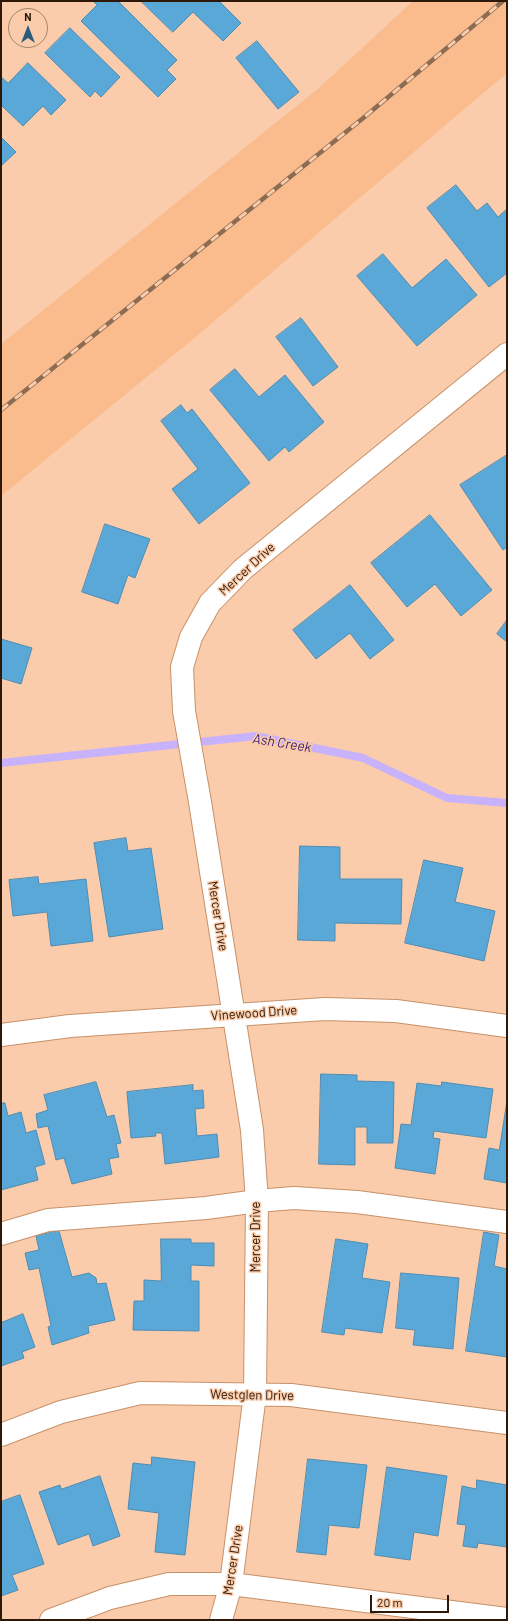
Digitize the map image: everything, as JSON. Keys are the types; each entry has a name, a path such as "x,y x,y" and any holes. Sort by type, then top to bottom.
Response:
{"street":[{"name":"Mercer Drive","path":"221,1620 231,1584 255,1394 256,1201 252,1130 200,802 184,711 182,667 191,637 210,604 243,569 507,354"},
{"name":"Vinewood Drive","path":"1,1035 70,1026 325,1009 396,1011 507,1026"},
{"path":"1,1234 48,1220 206,1208 256,1201 294,1198 357,1202 507,1222"},
{"name":"Westglen Drive","path":"1,1435 61,1412 140,1393 291,1395 507,1423"},
{"path":"51,1620 110,1598 169,1584 231,1584 507,1618"}],"shaded area":[{"path":"413,1 507,1 507,73 192,340 1,496 1,344 319,88"}],"building":[{"path":"93,1 118,1 177,60 167,70 176,79 158,97 81,21 97,5"},
{"path":"141,1 219,1 241,23 223,41 193,12 173,32"},
{"path":"70,28 120,77 101,97 95,91 90,97 45,53"},
{"path":"257,41 299,92 278,109 236,58"},
{"path":"28,63 66,100 51,115 43,106 23,126 1,105 1,77 8,83"},
{"path":"1,137 16,152 1,166"},
{"path":"456,185 477,211 487,203 498,217 507,209 507,273 489,287 427,208"},
{"path":"383,254 412,288 446,259 477,295 417,346 357,276"},
{"path":"301,318 338,367 313,386 276,337"},
{"path":"235,369 259,397 285,375 324,422 289,452 285,447 269,461 210,390"},
{"path":"181,405 187,413 192,409 250,483 199,524 172,489 198,469 161,421"},
{"path":"507,455 507,547 503,550 460,485"},
{"path":"430,515 492,590 461,616 435,584 407,607 371,563"},
{"path":"105,524 150,539 135,578 128,575 118,604 82,592"},
{"path":"350,585 394,640 370,659 350,633 316,659 293,630"},
{"path":"507,620 507,642 497,634"},
{"path":"1,639 32,648 21,684 1,678"},
{"path":"126,838 128,851 151,848 163,929 109,937 94,843"},
{"path":"300,846 340,847 340,879 402,879 401,924 335,923 335,941 298,940"},
{"path":"424,860 463,868 455,902 495,911 484,961 405,943"},
{"path":"38,877 39,884 86,879 93,941 51,946 47,912 13,916 9,880"},
{"path":"321,1074 357,1075 357,1081 394,1082 393,1143 367,1143 367,1127 355,1127 355,1165 319,1164"},
{"path":"96,1082 107,1117 114,1115 121,1143 116,1144 119,1157 109,1159 112,1174 72,1184 64,1158 56,1160 48,1126 38,1128 36,1114 48,1110 44,1095"},
{"path":"442,1082 493,1089 486,1138 434,1131 433,1138 440,1139 435,1174 395,1168 401,1124 411,1125 417,1083 441,1086"},
{"path":"193,1085 193,1091 203,1090 204,1108 195,1109 197,1136 217,1134 219,1157 165,1164 162,1133 155,1133 156,1136 131,1138 127,1092"},
{"path":"507,1101 507,1183 484,1179 489,1148 499,1150"},
{"path":"1,1103 5,1103 8,1116 21,1112 26,1133 36,1130 45,1164 35,1167 38,1180 1,1190"},
{"path":"59,1231 72,1277 89,1273 96,1278 97,1284 106,1283 115,1320 88,1326 89,1333 52,1345 48,1327 51,1326 39,1268 29,1270 25,1253 39,1250 36,1236"},
{"path":"484,1232 499,1235 494,1266 507,1269 507,1357 466,1351"},
{"path":"161,1239 191,1239 191,1243 214,1243 214,1266 191,1265 191,1281 199,1281 199,1331 133,1330 134,1301 144,1301 144,1280 161,1281"},
{"path":"336,1239 368,1244 362,1278 390,1282 382,1333 345,1328 344,1335 322,1332"},
{"path":"401,1273 459,1278 453,1349 413,1345 415,1330 396,1328"},
{"path":"23,1314 35,1347 22,1352 24,1358 1,1366 1,1320 2,1322"},
{"path":"152,1457 195,1462 185,1555 155,1552 159,1513 128,1509 133,1463 151,1465"},
{"path":"308,1459 367,1465 359,1528 329,1525 326,1555 297,1552"},
{"path":"387,1467 447,1476 438,1536 414,1532 410,1560 375,1555"},
{"path":"100,1476 120,1536 93,1546 89,1534 58,1545 39,1492 60,1485 61,1489"},
{"path":"477,1480 507,1485 507,1547 478,1543 477,1548 463,1546 466,1525 457,1524 462,1486 476,1489"},
{"path":"20,1495 44,1564 12,1575 18,1590 1,1596 1,1502"}],"waterway":[{"name":"Ash Creek","path":"1,763 256,736 363,758 447,798 507,803"}],"railway":[{"path":"1,410 362,119 503,1"}]}
